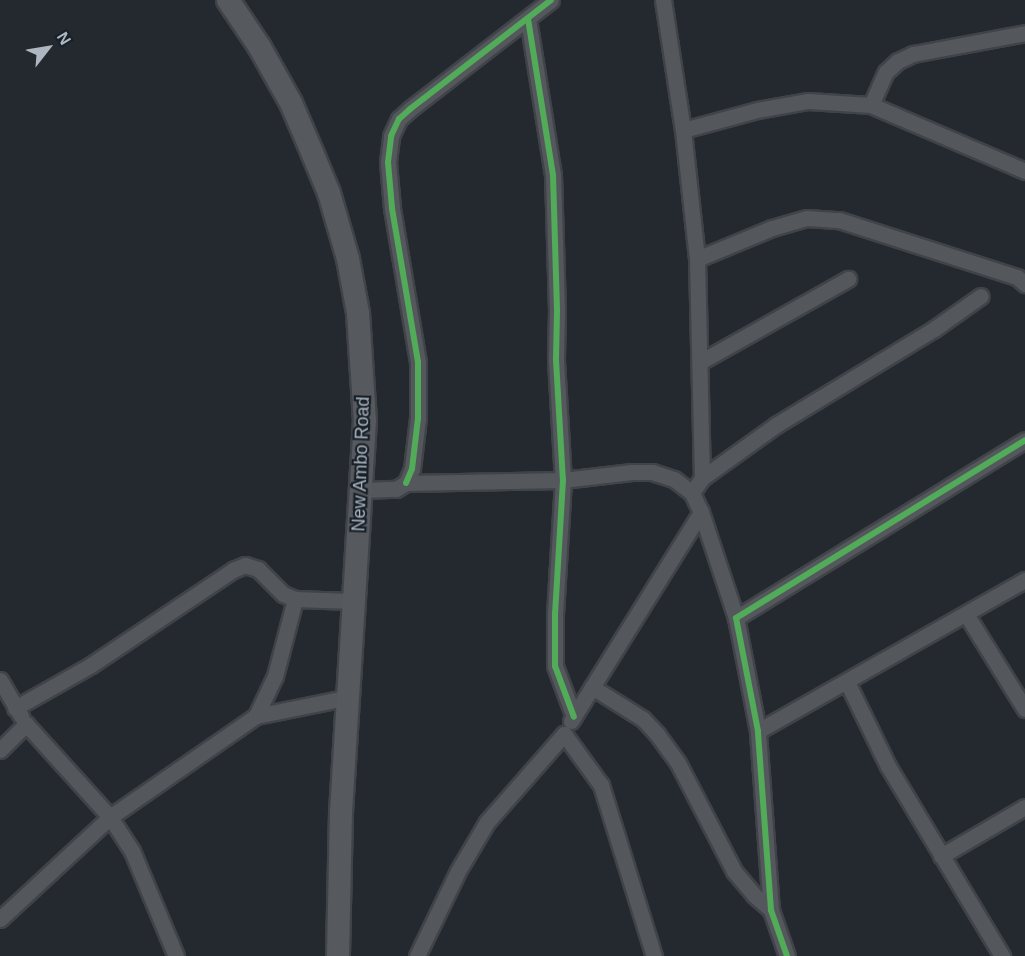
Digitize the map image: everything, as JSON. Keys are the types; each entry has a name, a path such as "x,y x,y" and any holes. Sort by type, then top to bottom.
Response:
{"main road":[{"name":"New Ambo Road","path":"228,0 259,46 291,103 329,192 348,259 358,313 364,376 365,420 352,601 349,697 341,812 338,956"}],"street":[{"path":"406,483 412,469 418,418 418,362 392,208 388,162 391,136 399,119 410,109 551,0"},
{"path":"663,0 683,130 697,259 702,478"},
{"path":"528,19 553,175 556,360 562,480 555,613 555,666 574,717"},
{"path":"871,105 886,72 898,61 914,54 1025,33"},
{"path":"683,130 757,110 808,101 871,105 1025,171"},
{"path":"697,259 772,228 807,218 839,220 1017,277 1025,284"},
{"path":"700,362 848,279"},
{"path":"692,493 702,478 776,425 934,329 981,296"},
{"path":"736,618 1025,440"},
{"path":"361,490 396,489 406,483 562,480 652,472 674,478 692,493 701,512 736,618 758,731 771,910 787,956"},
{"path":"417,956 458,871 487,822 564,734 701,512"},
{"path":"8,701 92,665 233,570 251,565 283,594 295,599 352,601"},
{"path":"758,731 1025,580"},
{"path":"256,716 275,676 295,599"},
{"path":"966,614 1025,709"},
{"path":"0,680 8,701 110,817 132,851 176,956"},
{"path":"847,682 888,766 1002,956"},
{"path":"592,687 643,719 657,734 678,763 734,871 754,896 771,910"},
{"path":"0,919 110,817 256,716 349,697"},
{"path":"0,750 26,724"},
{"path":"564,734 601,785 654,956"},
{"path":"941,856 1025,807"}],"cycle path":[{"path":"406,483 412,469 418,418 418,362 392,208 388,162 391,136 399,119 410,109 551,0"},
{"path":"528,19 553,175 556,360 563,480 555,613 555,666 574,717"},
{"path":"787,956 771,910 758,731 736,618 1025,440"}]}
